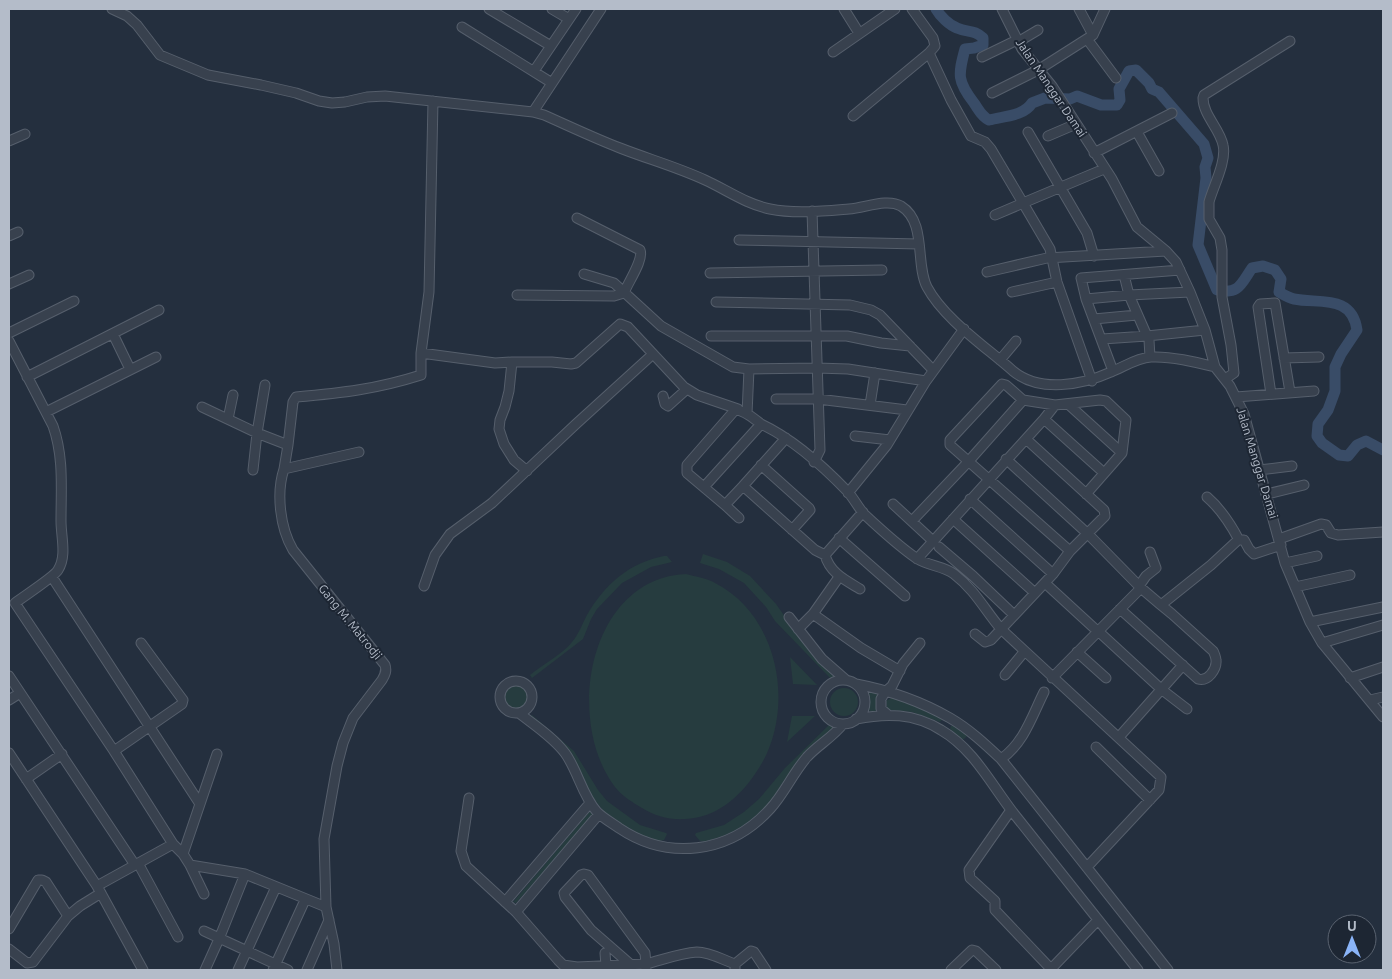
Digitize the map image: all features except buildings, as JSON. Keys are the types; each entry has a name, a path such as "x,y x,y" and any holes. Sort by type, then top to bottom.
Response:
{"street":[{"path":"112,9 127,16 137,25 160,55 208,75 261,85 332,103 386,96 533,112 619,148 706,180 748,202 771,209 812,211 861,209 893,203 908,212 913,221 926,285 937,302 964,329 1000,360 1022,378 1035,383 1054,384 1092,381 1138,360 1150,357 1215,367"},
{"path":"489,9 551,46"},
{"path":"552,9 569,19"},
{"path":"534,72 576,9"},
{"path":"533,112 601,9"},
{"path":"844,9 859,33"},
{"path":"832,52 885,12 895,9"},
{"path":"853,116 935,46 935,40 912,9"},
{"name":"Jalan Manggar Damai","path":"1002,9 1018,41 1038,70 1052,86 1118,189 1137,227 1166,251 1176,262 1205,330 1215,367 1236,396 1244,414 1285,563 1310,622 1322,643 1383,717"},
{"path":"1079,9 1090,37 1116,78"},
{"path":"992,93 1038,70 1090,37 1105,9"},
{"path":"462,26 552,83"},
{"path":"982,57 1038,30"},
{"path":"1225,379 1234,372 1222,293 1222,250 1220,238 1209,220 1208,210 1224,152 1223,143 1204,106 1202,98 1290,42"},
{"path":"929,53 971,136 985,142 991,149 1050,249 1058,282 1092,381"},
{"path":"433,101 429,292 421,353 495,363 552,362 571,364 576,363 620,324 628,326 687,389 705,398 738,409 817,456 863,512 917,559 952,573 981,600 986,610 1001,629 1024,652 1162,777 1160,790 1088,866"},
{"path":"1094,153 1172,114"},
{"path":"1048,136 1076,124"},
{"path":"1028,132 1087,233 1094,256"},
{"path":"1137,132 1159,170"},
{"path":"9,141 25,134"},
{"path":"995,215 1104,169"},
{"path":"812,211 817,336 817,456"},
{"path":"576,218 640,250 641,258 624,293"},
{"path":"9,236 18,232"},
{"path":"739,240 919,244"},
{"path":"987,272 1047,258 1166,251"},
{"path":"710,273 882,270"},
{"path":"1114,371 1086,298 1081,278 1180,270"},
{"path":"584,274 614,283 661,326 733,367 749,369 848,369 926,381"},
{"path":"9,284 28,275"},
{"path":"1124,275 1137,315 1149,340 1150,357"},
{"path":"1012,292 1058,282"},
{"path":"1086,298 1190,292"},
{"path":"517,294 614,296 624,293"},
{"path":"9,333 74,301"},
{"path":"716,302 850,305 871,310 880,315 933,370"},
{"path":"1271,394 1258,307 1260,304 1275,303 1290,392"},
{"path":"27,377 159,310"},
{"path":"1094,319 1137,315"},
{"path":"848,493 865,474 890,440 933,370 964,329"},
{"path":"1102,339 1205,330"},
{"path":"113,334 130,369"},
{"path":"711,336 847,336 910,346"},
{"path":"1000,360 1016,340"},
{"path":"9,341 46,412 56,437 62,490 63,556 58,571 15,603 114,750 173,844 183,854 204,894"},
{"name":"Gang M. Matrodji","path":"337,970 334,944 326,908 324,839 332,784 342,743 353,718 386,674 386,665 289,544 285,535 280,494 293,402 296,397 348,393 391,385 422,375 421,353"},
{"path":"424,586 435,555 450,534 492,503 653,354"},
{"path":"46,412 156,357"},
{"path":"1284,358 1319,358"},
{"path":"512,362 506,407 500,420 499,429 504,444 514,460 527,471"},
{"path":"747,414 749,369"},
{"path":"870,404 876,373"},
{"path":"1070,552 968,462 950,445 950,440 1002,384 1006,385 1023,400 1068,404 1103,400 1124,418 1124,444 1122,453 1086,494"},
{"path":"252,470 265,385"},
{"path":"663,396 665,404 668,406 687,389"},
{"path":"1236,396 1314,391"},
{"path":"228,419 233,395"},
{"path":"776,399 818,399 907,410"},
{"path":"912,521 1023,400"},
{"path":"917,559 936,544 953,519 970,499 1044,420 1055,404"},
{"path":"1068,404 1122,453"},
{"path":"202,407 257,433 288,445"},
{"path":"738,409 735,410 688,465 687,472 739,518"},
{"path":"1044,420 1104,473"},
{"path":"704,487 762,424"},
{"path":"855,436 890,440"},
{"path":"725,505 786,438"},
{"path":"975,634 986,642 1001,629 1105,516 1105,512 1026,439"},
{"path":"284,469 359,452"},
{"path":"1006,460 1088,534 1160,606 1213,651 1216,666 1207,679 1202,681 1198,679 1120,609"},
{"path":"761,465 810,510 792,530"},
{"path":"1258,470 1292,466"},
{"path":"1267,494 1304,485"},
{"path":"743,486 814,550 825,555"},
{"path":"1207,497 1231,524 1239,540"},
{"path":"970,499 1053,574"},
{"path":"893,504 1014,615"},
{"path":"825,555 863,512"},
{"path":"953,519 1035,593"},
{"path":"1160,606 1239,540 1244,540 1254,554 1320,524 1326,525 1331,533 1338,535 1383,532"},
{"path":"839,538 905,596"},
{"path":"1052,678 1096,629 1120,609 1138,585 1156,568 1150,552"},
{"path":"825,555 827,563 839,577 860,589"},
{"path":"1285,563 1317,556"},
{"path":"1295,587 1350,575"},
{"path":"52,577 200,804"},
{"path":"798,630 813,614 839,577"},
{"path":"1045,583 1162,689 1187,709"},
{"path":"1310,622 1383,607"},
{"path":"813,614 854,644 900,671"},
{"path":"789,617 822,659 846,680 910,699 951,718 1001,759 1088,866 1168,970"},
{"path":"1322,643 1383,625"},
{"path":"114,750 182,704 183,700 141,643"},
{"path":"887,714 881,709 885,692 892,686 920,643"},
{"path":"1005,675 1024,652"},
{"path":"1077,652 1106,678"},
{"path":"1119,737 1183,665"},
{"path":"1350,678 1383,667"},
{"path":"9,676 136,864 178,937"},
{"path":"843,724 837,723 826,716 821,704 824,692 833,682 846,680"},
{"path":"856,684 862,690 865,698 862,714 856,719"},
{"path":"1001,759 1011,752 1022,738 1044,692"},
{"path":"9,700 20,693"},
{"path":"1370,700 1383,697"},
{"path":"519,713 564,752 590,803 599,814 628,834 659,847 677,850 700,848 718,843 747,829 770,809 807,758 833,736 843,724 856,719 887,714 907,716 931,724 942,730 961,746 985,772 1011,810 1138,970"},
{"path":"942,730 951,718"},
{"path":"961,746 971,733"},
{"path":"1096,747 1150,800"},
{"path":"9,753 99,889 143,970"},
{"path":"26,779 62,754"},
{"path":"183,854 217,754"},
{"path":"469,798 461,851 462,860 477,877 516,912 563,965 577,967 630,964 646,967 668,958 698,952 712,955 735,967 749,952 754,952 766,970"},
{"path":"505,902 590,803"},
{"path":"1011,810 969,870 970,878 996,901 995,910 1050,970 1098,920"},
{"path":"516,912 599,814"},
{"path":"9,949 27,963 33,962 68,916 99,889 136,864 173,844"},
{"path":"190,865 245,874 326,908"},
{"path":"205,970 245,874"},
{"path":"630,964 590,930 564,897 564,892 582,875 588,876 634,937 645,953 646,967"},
{"path":"9,930 38,880 46,882 68,916"},
{"path":"238,970 276,887"},
{"path":"274,967 305,900"},
{"path":"307,970 329,920"},
{"path":"204,930 274,967 288,970"},
{"path":"951,970 970,951 976,951 996,970"},
{"path":"605,953 606,966"}],"green space":[{"path":"703,554 727,562 750,576 776,604 795,631 836,675 833,679 775,621 766,607 744,583 719,569 700,563"},
{"path":"667,556 672,562 651,567 622,583 597,609 583,639 532,678 530,675 558,655 572,642 594,604 619,576 651,559"},
{"path":"686,574 715,583 738,599 755,619 768,643 776,670 778,697 776,724 768,751 749,783 734,799 716,811 696,818 673,819 647,811 627,799 615,787 599,759 591,726 589,691 595,657 607,625 627,600 653,582"},
{"path":"790,657 817,685 793,684"},
{"path":"516,684 526,688 530,698 526,708 516,712 506,708 502,698 506,688"},
{"path":"844,688 854,692 858,702 854,712 844,716 834,712 830,702 834,692"},
{"path":"872,692 878,695 880,703 877,710 872,713 867,708 868,694"},
{"path":"893,697 914,704 943,718 940,722 912,712 887,709 886,701"},
{"path":"532,715 574,751 607,801 640,825 666,833 664,840 657,842 630,831 605,813 579,775 529,717"},
{"path":"792,716 815,716 787,742"},
{"path":"830,724 835,728 786,786 758,814 727,834 705,842 700,841 695,835 696,833 724,825 744,812 759,799 785,768"},
{"path":"956,725 968,735 964,739 950,729 951,726"},
{"path":"590,811 594,814 516,903 513,902"}],"waterway":[{"path":"936,9 951,25 977,33 983,38 983,45 965,49 960,78 968,95 982,115 989,120 1019,113 1032,103 1045,98 1070,99 1077,96 1101,105 1117,105 1120,100 1119,89 1129,71 1136,70 1149,83 1152,89 1159,92 1204,144 1208,158 1205,167 1206,178 1198,245 1217,290 1230,291 1239,287 1252,268 1263,266 1275,270 1281,279 1279,292 1286,296 1294,299 1333,303 1349,311 1354,319 1357,330 1335,367 1335,391 1328,410 1318,424 1317,436 1322,443 1339,455 1348,456 1357,445 1366,441 1383,450"}]}
